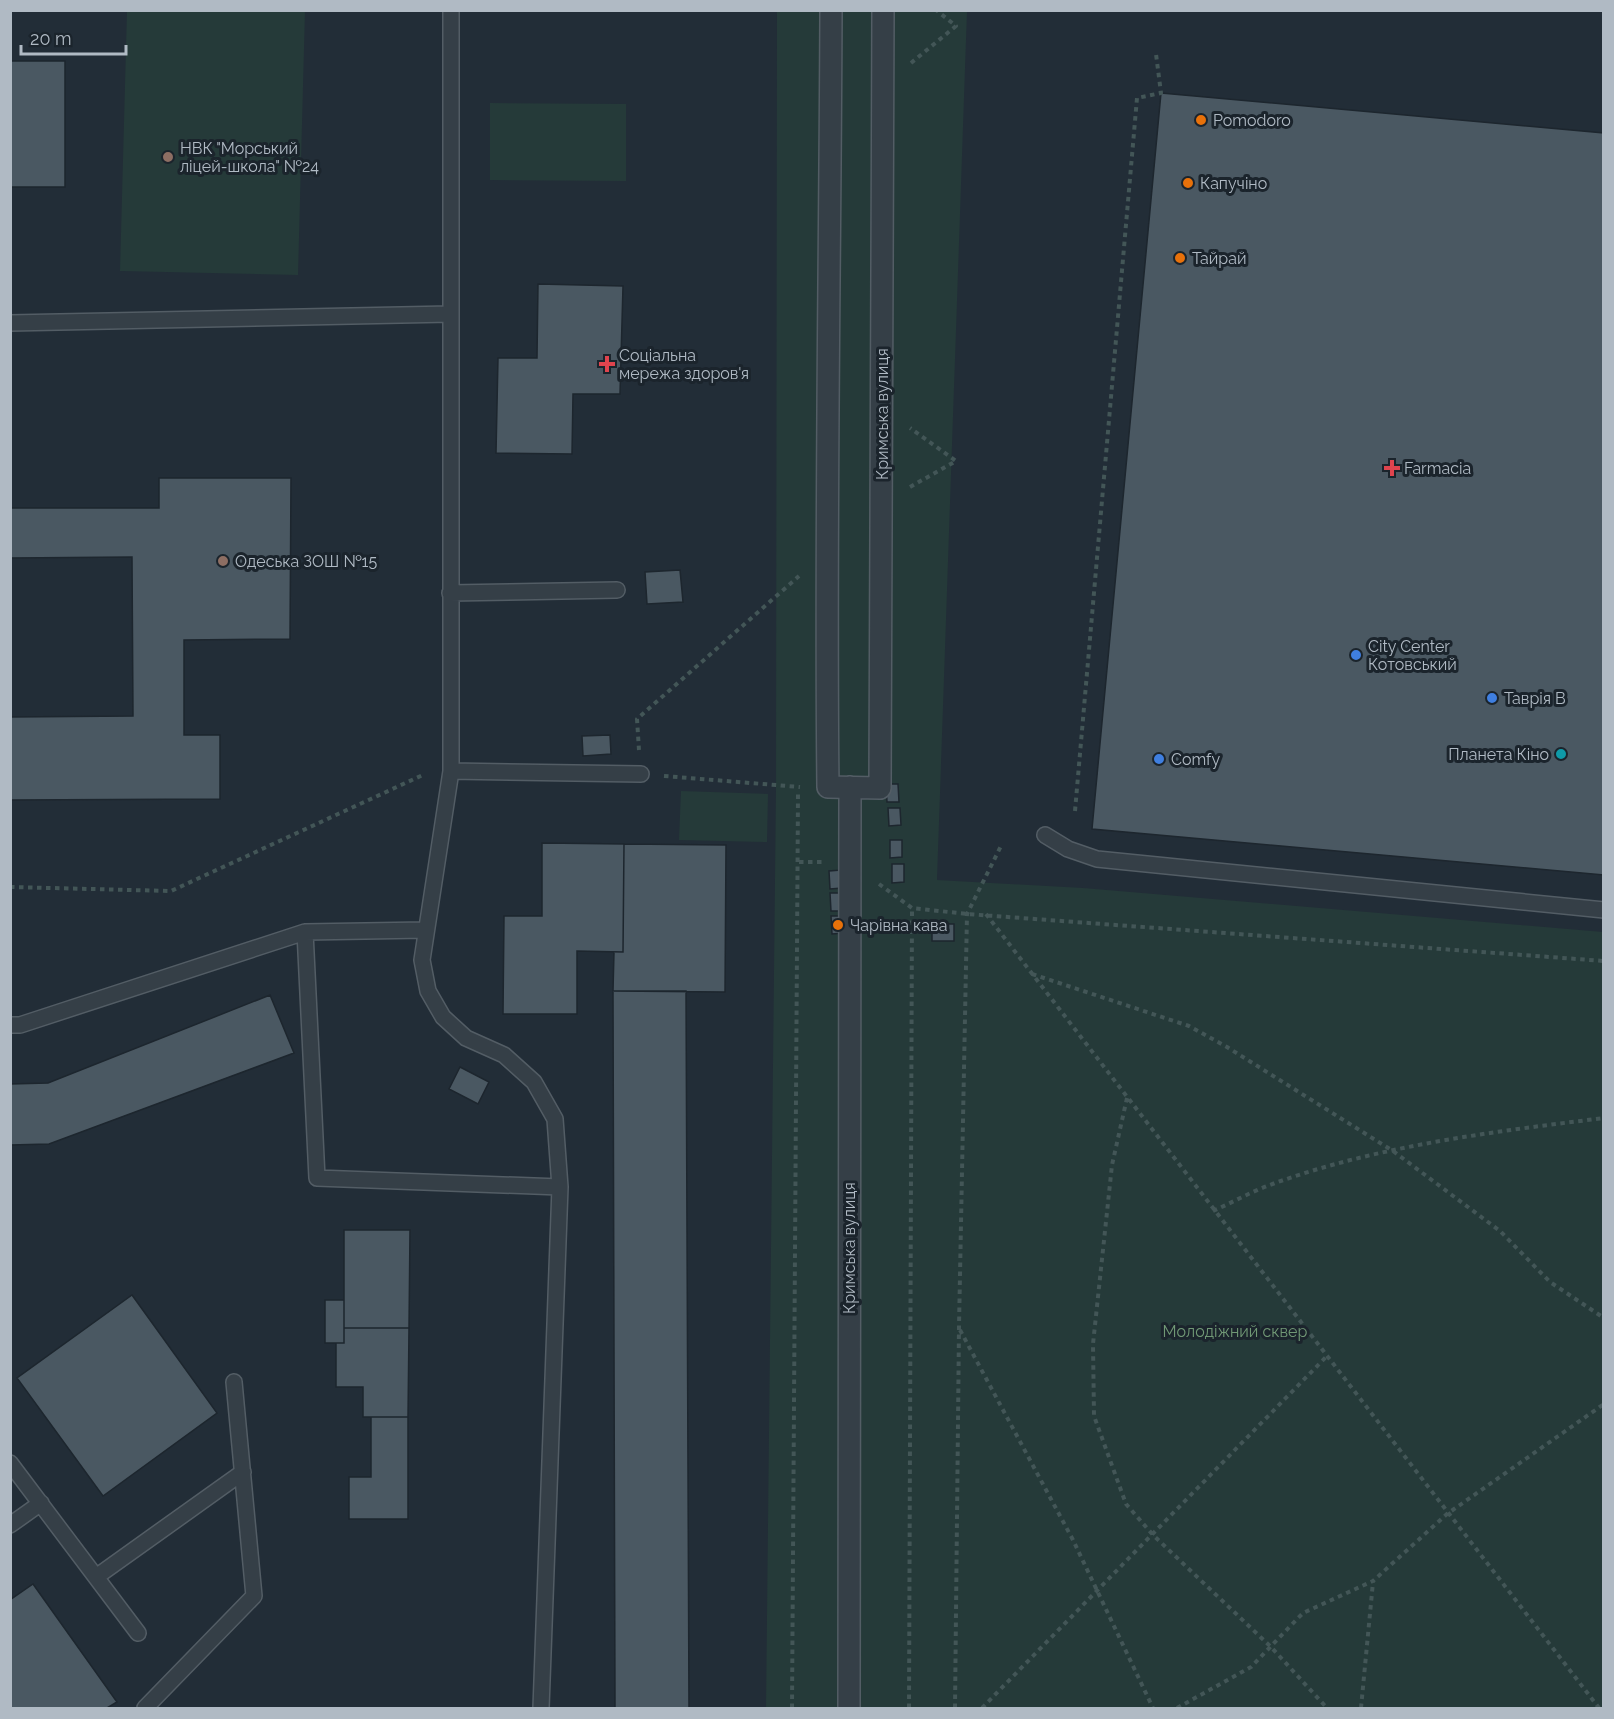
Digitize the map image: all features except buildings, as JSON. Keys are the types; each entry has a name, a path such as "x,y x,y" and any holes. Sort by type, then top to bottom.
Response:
{"street":[{"name":"Кримська вулиця","path":"831,10 829,410 825,552 828,787 880,788 883,10"},
{"name":"Кримська вулиця","path":"849,1708 850,787"}],"lane":[{"path":"451,10 451,771 422,960 428,991 443,1017 466,1038 504,1055 519,1068 534,1082 555,1119 560,1187 542,1708"},
{"path":"10,323 450,314"},
{"path":"450,594 617,590"},
{"path":"451,771 641,774"},
{"path":"1045,835 1068,849 1097,859 1604,910"},
{"path":"10,1025 21,1025 305,932 425,930"},
{"path":"305,932 317,1178 560,1187"},
{"path":"145,1708 254,1596 234,1382"},
{"path":"10,1463 138,1633"},
{"path":"96,1577 243,1472"},
{"path":"10,1525 41,1503"}],"path":[{"path":"883,87 956,26 936,10"},
{"path":"1075,811 1137,98 1161,93 1156,54"},
{"path":"881,503 956,461 882,408"},
{"path":"637,719 825,552"},
{"path":"10,887 171,891 421,775 451,771"},
{"path":"641,774 776,787"},
{"path":"792,1708 798,787"},
{"path":"955,1708 967,914 1001,846"},
{"path":"849,862 912,908 1604,961"},
{"path":"909,1708 912,908"},
{"path":"986,914 1213,1211 1599,1708"},
{"path":"1031,974 1189,1026 1393,1151 1500,1231 1550,1282 1604,1318"},
{"path":"1128,1097 1112,1165 1108,1201 1093,1344 1094,1416 1126,1504 1153,1534 1271,1647 1327,1708"},
{"path":"1213,1211 1267,1186 1349,1161 1522,1128 1604,1118"},
{"path":"959,1327 1098,1592 1153,1708"},
{"path":"982,1708 1326,1357"},
{"path":"1177,1708 1251,1667 1303,1613 1373,1581 1447,1514 1604,1404"},
{"path":"1361,1708 1373,1581"}],"green space":[{"path":"127,11 305,11 298,275 120,271"},
{"name":"Молодіжний сквер","path":"777,11 967,11 937,880 1083,888 1603,932 1603,1708 766,1708 776,787"},
{"path":"490,103 626,104 626,181 490,180"},
{"path":"681,791 768,794 767,842 679,840"}],"place":[{"name":"Pomodoro","path":"1201,120"},
{"name":"НВК \"Морський ліцей-школа\" №24","path":"168,157"},
{"name":"Капучіно","path":"1188,183"},
{"name":"Тайрай","path":"1180,258"},
{"name":"Соціальна мережа здоров'я","path":"607,364"},
{"name":"Farmacia","path":"1392,468"},
{"name":"Одеська ЗОШ №15","path":"223,561"},
{"name":"City Center Котовський","path":"1356,655"},
{"name":"Таврія В","path":"1492,698"},
{"name":"Планета Кіно","path":"1561,754"},
{"name":"Comfy","path":"1159,759"},
{"name":"Чарівна кава","path":"838,925"}]}
